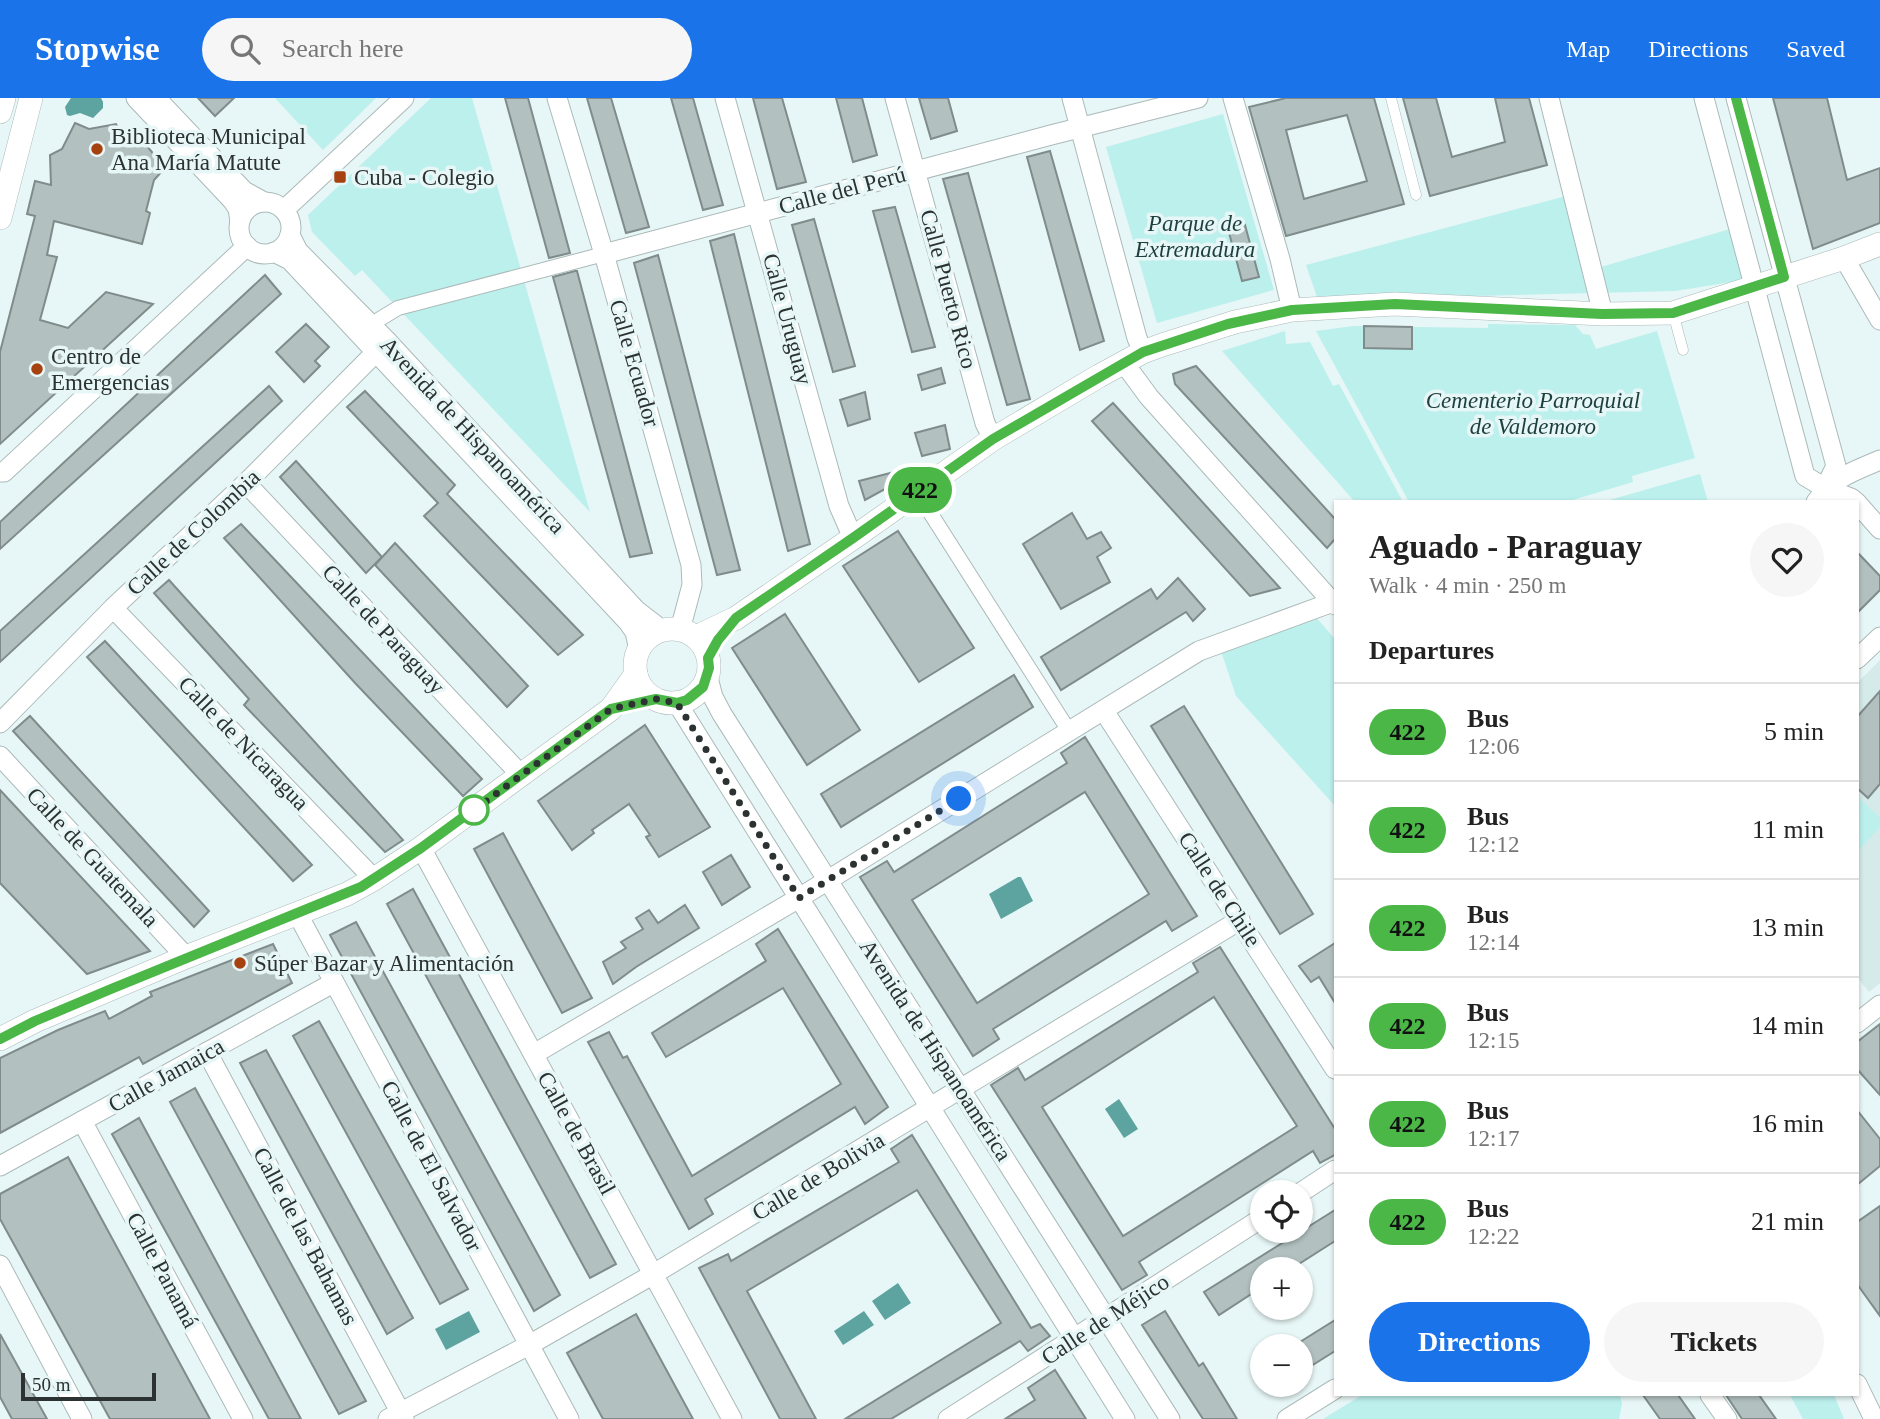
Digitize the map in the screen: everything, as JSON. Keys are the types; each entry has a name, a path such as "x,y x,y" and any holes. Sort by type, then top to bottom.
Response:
{"street":[{"path":"0,111 4,98"},
{"path":"0,218 31,98"},
{"path":"136,98 233,201 239,209 240,235 247,246 260,253 274,252 287,242 290,221 284,210 244,191 156,98"},
{"path":"284,210 404,98"},
{"name":"Calle Ecuador","path":"557,98 604,254 691,565 692,585 679,632"},
{"name":"Calle Uruguay","path":"725,98 839,506 853,538"},
{"name":"Calle Puerto Rico","path":"895,98 985,423 993,439"},
{"path":"534,1054 799,898 1199,651 1334,603 1149,397 1134,358 1137,338 1072,98"},
{"name":"Calle del Perú","path":"604,254 1198,98"},
{"path":"1233,98 1280,259 1292,310"},
{"path":"1549,98 1602,314"},
{"path":"1704,98 1805,476 1820,495 1854,500"},
{"path":"1736,98 1836,466 1820,495"},
{"path":"240,221 249,208 264,202"},
{"name":"Avenida de Hispanoamérica","path":"290,235 298,251 370,325 381,347 628,622 635,632 639,650"},
{"path":"611,709 696,695 718,640 736,618 993,439 1134,358 1228,324 1292,310 1395,304 1602,314 1673,313 1880,244"},
{"path":"0,472 5,472 247,246"},
{"name":"Avenida de Hispanoamérica","path":"274,252 290,260 381,347 636,610 679,632"},
{"path":"370,325 398,308 604,254"},
{"path":"1844,258 1880,320"},
{"name":"Calle de Colombia","path":"0,723 113,608 246,483 381,347"},
{"path":"1820,495 1850,473 1880,460"},
{"name":"Calle de Paraguay","path":"246,483 522,776"},
{"path":"917,492 1069,731"},
{"path":"1859,506 1880,529"},
{"name":"Calle de Nicaragua","path":"113,608 374,879"},
{"path":"666,701 640,684 635,662 639,650 653,634 679,632 736,618"},
{"path":"679,632 704,646 708,668"},
{"path":"1859,657 1880,637"},
{"name":"Avenida de Hispanoamérica","path":"708,668 713,697 722,714 1170,1419"},
{"path":"0,1039 35,1021 186,957 347,894 374,879 522,776 611,709 636,674"},
{"name":"Avenida de Hispanoamérica","path":"666,701 799,898 1125,1419"},
{"name":"Calle de Chile","path":"1104,711 1334,1067"},
{"name":"Calle de Guatemala","path":"0,756 186,957"},
{"name":"Calle de Brasil","path":"421,848 732,1419"},
{"name":"Calle de El Salvador","path":"297,914 569,1419"},
{"name":"Calle de Bolivia","path":"397,1417 652,1275 1240,920"},
{"name":"Calle Jamaica","path":"0,1166 333,984"},
{"path":"1859,1021 1880,1005"},
{"name":"Calle de las Bahamas","path":"207,1052 397,1417"},
{"name":"Calle Panamá","path":"82,1121 243,1419"},
{"path":"1313,1184 1334,1171"},
{"name":"Calle de Méjico","path":"948,1419 1250,1226"},
{"path":"0,1265 82,1419"},
{"path":"1859,1388 1874,1419"},
{"path":"1287,1419 1334,1390"},
{"path":"1711,1396 1727,1419"}],"lane":[{"path":"1391,98 1416,195"},
{"path":"1673,313 1683,350"}],"shaded area":[{"path":"71,98 101,98 103,108 93,118 80,113 70,116 67,115 65,107"},
{"path":"1880,660 1880,983 1869,992 1859,980 1859,681"},
{"path":"1021,877 1033,901 1001,919 989,894"},
{"path":"1119,1099 1138,1129 1124,1138 1105,1109"},
{"path":"898,1283 911,1303 885,1320 872,1301"},
{"path":"469,1311 480,1332 446,1350 435,1329"},
{"path":"864,1311 874,1325 843,1345 834,1331"}],"green space":[{"path":"275,98 376,98 323,150"},
{"path":"431,98 472,98 590,512 362,270 355,276 312,232 308,215"},
{"name":"Parque de Extremadura","path":"1223,114 1274,290 1157,323 1106,147"},
{"path":"1566,196 1584,272 1730,229 1744,280 1675,291 1318,300 1306,265"},
{"name":"Cementerio Parroquial de Valdemoro","path":"1488,324 1575,325 1583,334 1590,335 1596,349 1657,331 1695,458 1632,476 1633,482 1573,500 1408,500 1316,331 1353,326 1488,328"},
{"path":"1285,331 1286,344 1310,342 1333,386 1339,384 1402,500 1353,500 1222,351"},
{"path":"1700,474 1707,500 1610,500"},
{"path":"1314,615 1334,638 1334,805 1236,696 1220,648"},
{"path":"1859,798 1880,818 1880,827 1859,850"},
{"path":"1360,1396 1620,1396 1622,1404 1619,1419 1323,1419"},
{"path":"1791,1396 1834,1396 1844,1419 1803,1419"}],"building":[{"path":"198,98 234,98 215,116"},
{"path":"505,98 528,98 570,253 549,258"},
{"path":"587,98 611,98 649,227 626,233"},
{"path":"671,98 693,98 723,205 703,210"},
{"path":"753,98 782,98 806,182 777,189"},
{"path":"836,98 862,98 877,155 853,162"},
{"path":"919,98 948,98 957,131 931,139"},
{"path":"1286,98 1374,98 1404,204 1286,236 1249,107","holes":["1347,115 1367,181 1304,199 1286,130"]},
{"path":"1403,98 1436,98 1452,157 1505,142 1495,98 1529,98 1547,165 1430,196"},
{"path":"1773,98 1827,98 1847,180 1880,168 1880,223 1813,249"},
{"path":"75,123 89,129 116,124 124,139 137,145 142,140 165,168 154,180 146,211 150,213 142,244 54,221 47,255 57,257 40,320 68,328 106,292 153,304 0,444 0,352 35,216 27,214 35,181 51,185 50,155 62,149"},
{"path":"1050,151 1104,341 1080,350 1027,157"},
{"path":"968,173 1030,399 1007,405 943,179"},
{"path":"895,207 935,347 912,352 873,211"},
{"path":"814,219 855,366 833,372 792,225"},
{"path":"1245,225 1259,277 1242,281 1228,229"},
{"path":"734,234 810,544 788,551 710,241"},
{"path":"658,255 740,570 717,575 634,263"},
{"path":"577,271 652,553 630,557 553,277"},
{"path":"265,275 281,294 0,549 0,522"},
{"path":"306,324 329,347 315,361 320,366 304,382 276,352"},
{"path":"1364,326 1412,327 1412,349 1364,348"},
{"path":"1196,366 1334,518 1334,540 1327,548 1175,384 1173,374"},
{"path":"941,368 945,383 922,390 918,375"},
{"path":"269,386 282,401 0,662 0,631"},
{"path":"365,391 455,485 447,494 583,635 558,655 424,516 438,503 347,407"},
{"path":"865,392 870,419 848,426 840,400"},
{"path":"1113,403 1280,588 1250,596 1092,421"},
{"path":"945,425 950,449 922,456 915,433"},
{"path":"296,461 382,557 366,573 280,477"},
{"path":"914,467 916,472 865,500 859,481"},
{"path":"1072,513 1087,539 1101,532 1111,548 1097,557 1110,582 1061,609 1023,544"},
{"path":"241,524 482,779 463,796 356,684 224,538"},
{"path":"898,531 974,648 919,682 843,566"},
{"path":"395,543 528,686 507,707 375,565"},
{"path":"1859,554 1880,576 1880,590 1859,611"},
{"path":"1178,578 1205,609 1193,621 1186,612 1061,690 1041,657 1151,589 1157,599"},
{"path":"169,580 403,840 385,852 244,705 249,699 154,593"},
{"path":"785,614 860,730 807,765 732,648"},
{"path":"105,641 312,865 293,881 87,657"},
{"path":"1014,675 1033,707 841,827 821,794"},
{"path":"1880,691 1880,784 1868,798 1859,790 1859,715"},
{"path":"1184,706 1313,914 1280,934 1151,726"},
{"path":"30,716 209,911 194,927 13,731"},
{"path":"645,725 710,827 659,857 646,837 650,835 629,804 592,830 594,833 572,850 538,801"},
{"path":"1085,737 1197,916 1172,931 1166,921 993,1029 999,1039 973,1056 860,877 887,861 894,872 1067,763 1061,753","holes":["1085,792 1149,894 977,1003 912,900"]},
{"path":"0,790 150,951 87,974 0,883"},
{"path":"503,833 592,998 562,1013 474,849"},
{"path":"731,855 750,887 722,905 703,872"},
{"path":"413,889 616,1264 590,1278 387,904"},
{"path":"685,905 699,928 613,984 603,962 626,948 621,942 643,929 636,918 649,910 658,923"},
{"path":"356,922 560,1295 534,1311 330,935"},
{"path":"778,929 888,1107 865,1124 855,1107 705,1199 713,1214 689,1229 588,1042 609,1032 623,1058 627,1056 692,1176 841,1084 783,988 666,1057 652,1033 766,961 756,944"},
{"path":"273,944 292,983 143,1064 139,1057 0,1133 0,1058 105,1011 109,1019 152,996 150,992"},
{"path":"1334,944 1334,1001 1319,977 1311,982 1299,966"},
{"path":"1220,947 1334,1127 1334,1156 1320,1163 1313,1151 1268,1180 1250,1180 1250,1191 1139,1262 1147,1275 1122,1290 991,1085 1018,1068 1025,1080 1198,972 1193,963","holes":["1214,997 1297,1126 1123,1236 1042,1107"]},
{"path":"319,1021 468,1289 440,1304 293,1036"},
{"path":"1880,1024 1880,1095 1859,1071 1859,1040"},
{"path":"266,1050 413,1318 387,1334 240,1063"},
{"path":"195,1088 366,1401 339,1414 170,1102"},
{"path":"1859,1113 1880,1139 1880,1166 1859,1183"},
{"path":"139,1118 301,1419 269,1419 112,1134"},
{"path":"912,1135 1031,1328 1040,1324 1050,1336 1028,1351 1020,1341 891,1419 845,1419 1001,1323 917,1190 747,1291 816,1419 780,1419 699,1268 728,1254 731,1261 899,1162 891,1149"},
{"path":"68,1157 210,1419 110,1419 0,1219 0,1194"},
{"path":"1880,1206 1880,1316 1859,1287 1859,1221"},
{"path":"1334,1211 1334,1242 1310,1257 1260,1257 1282,1243 1313,1243 1313,1224"},
{"path":"1250,1263 1250,1295 1219,1315 1204,1292"},
{"path":"1165,1311 1199,1366 1203,1363 1237,1419 1203,1419 1142,1325"},
{"path":"636,1314 693,1419 603,1419 567,1353"},
{"path":"1334,1321 1334,1352 1313,1365 1313,1334"},
{"path":"0,1334 47,1419 12,1419 0,1397"},
{"path":"1055,1370 1086,1419 1005,1419 1035,1400 1028,1388"},
{"path":"1644,1396 1679,1396 1695,1419 1660,1419"},
{"path":"1727,1396 1760,1396 1776,1419 1742,1419"}],"bus line":[{"name":"422","path":"0,1039 35,1021 186,957 361,887 421,848 611,709 656,699 677,703 696,695 708,677 708,658 718,640 736,618 993,439 1143,352 1228,324 1292,310 1395,304 1602,314 1673,313 1784,277 1736,98"}],"place":[{"name":"Biblioteca Municipal Ana María Matute","path":"97,149"},
{"name":"Cuba - Colegio","path":"340,177"},
{"name":"Centro de Emergencias","path":"37,369"},
{"name":"Súper Bazar y Alimentación","path":"240,963"}],"route":[{"path":"474,810 470,813 611,709 656,699 677,703 799,898 959,799"}]}
